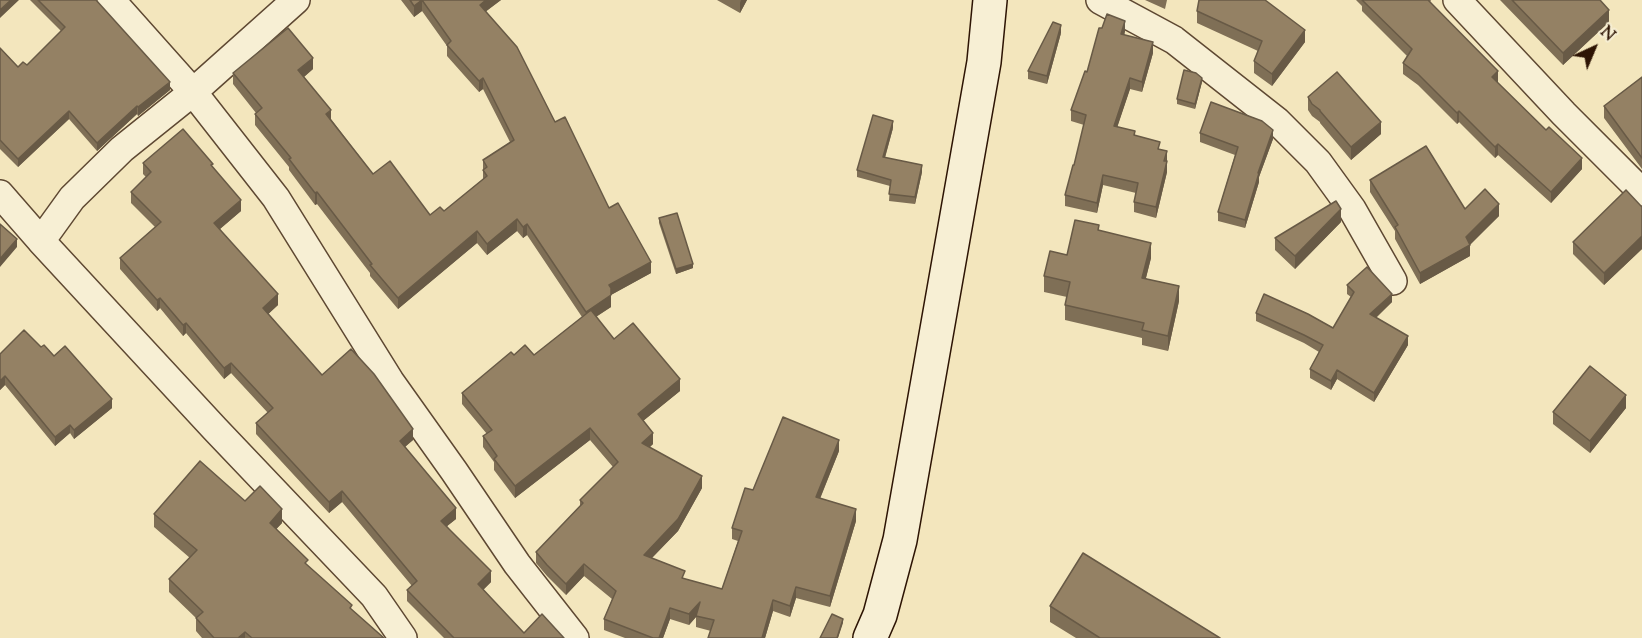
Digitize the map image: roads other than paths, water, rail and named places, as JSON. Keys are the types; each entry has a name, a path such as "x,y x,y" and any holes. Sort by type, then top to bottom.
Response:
{"main road":[{"path":"870,638 880,615 900,540 984,62 990,0"}],"street":[{"path":"111,0 193,93 276,198 390,381 517,564 575,638"},
{"path":"41,241 72,198 114,157 193,93 296,0"},
{"path":"1100,0 1174,40 1277,121 1318,162 1352,209 1393,281"},
{"path":"1457,0 1564,114 1642,192"},
{"path":"0,194 41,241 374,596 403,638"}]}
